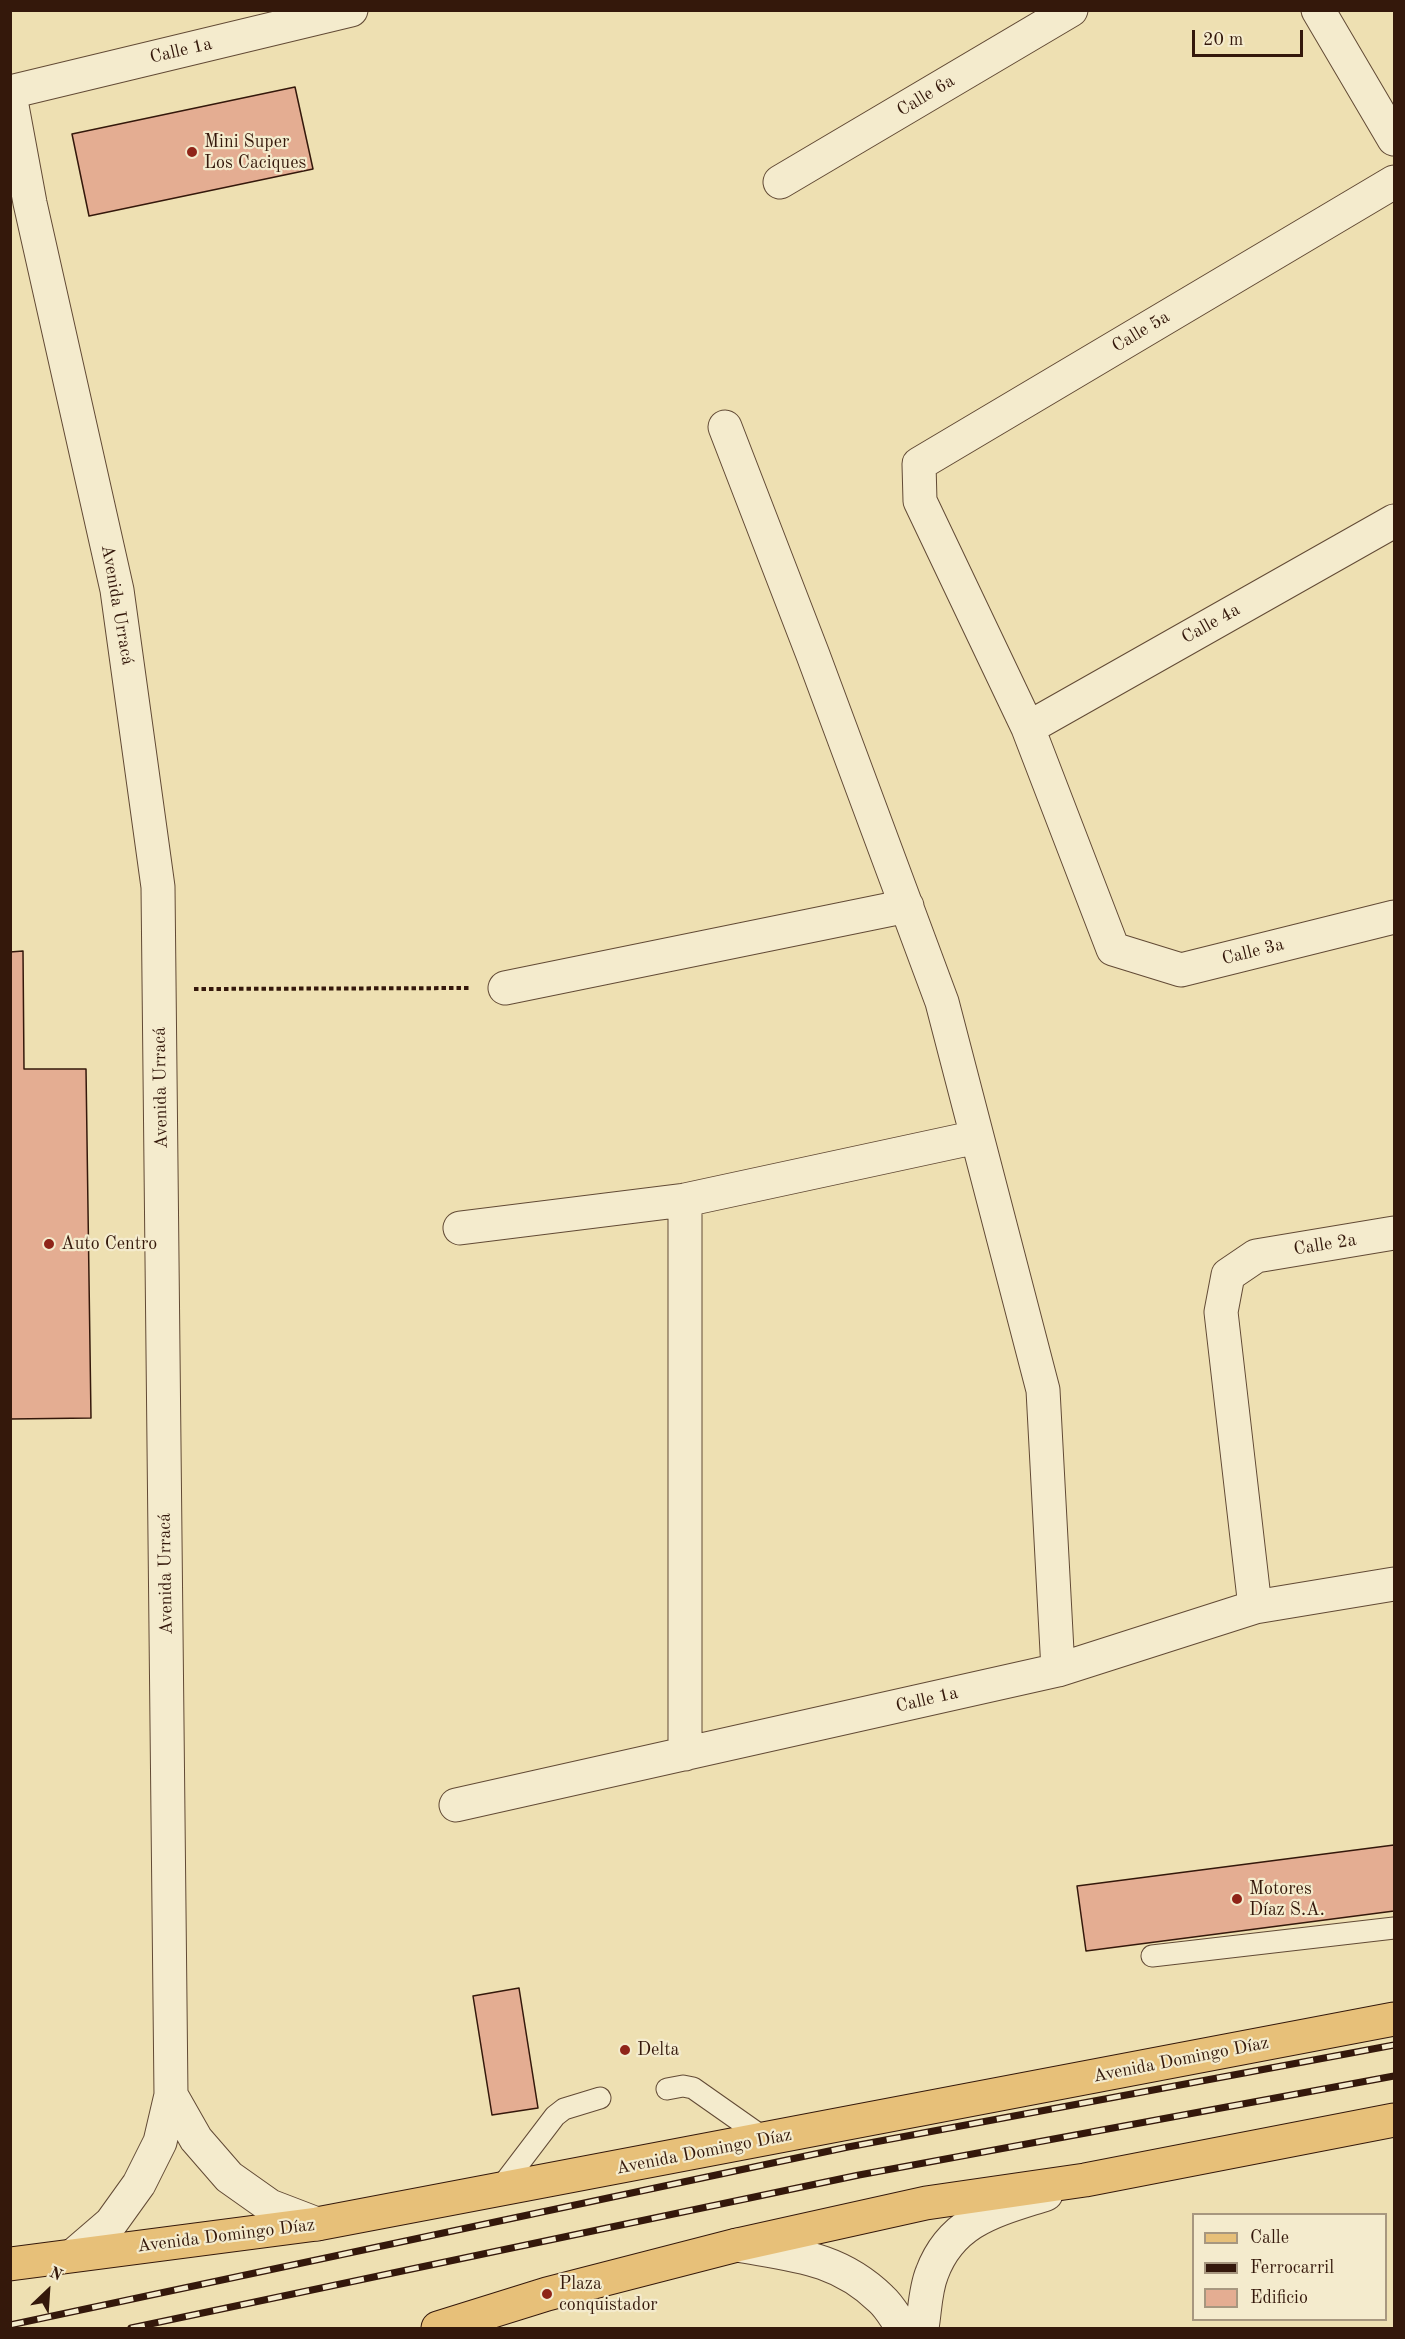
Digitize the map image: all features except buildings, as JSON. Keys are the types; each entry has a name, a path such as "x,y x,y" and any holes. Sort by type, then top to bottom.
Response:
{"main road":[{"name":"Avenida Domingo Díaz","path":"10,2264 317,2224 497,2192 1395,2019"},
{"path":"438,2328 547,2294 737,2245 926,2203 1085,2180 1395,2121"},
{"path":"10,2280 75,2254"}],"street":[{"name":"Calle 1a","path":"10,94 351,10"},
{"name":"Calle 6a","path":"780,182 1071,10"},
{"path":"1318,10 1395,139"},
{"name":"Avenida Urracá","path":"10,94 30,204 117,590 158,887 171,2095 160,2142 139,2184 111,2223 75,2254"},
{"name":"Calle 5a","path":"1028,728 920,501 919,464 1395,182"},
{"path":"725,427 813,655 942,1002 1043,1390 1058,1670"},
{"name":"Calle 4a","path":"1028,728 1395,521"},
{"name":"Calle 3a","path":"1028,728 1113,949 1181,970 1395,918"},
{"path":"505,987 907,906"},
{"path":"460,1228 685,1200 977,1137"},
{"path":"685,1200 685,1754"},
{"name":"Calle 2a","path":"1255,1607 1221,1312 1228,1275 1256,1256 1395,1233"},
{"name":"Calle 1a","path":"456,1805 1058,1670 1255,1607 1395,1584"},
{"name":"Avenida Urracá","path":"171,2095 196,2139 229,2177 270,2206 317,2224"},
{"path":"922,2328 932,2273 950,2240 973,2220 1085,2180"},
{"path":"737,2245 807,2257 833,2265 857,2279 883,2300 903,2328"}],"lane":[{"path":"1152,1956 1395,1928"},
{"path":"667,2089 683,2086 693,2088 767,2140"},
{"path":"497,2192 555,2116 564,2109 600,2098"}],"path":[{"path":"160,989 505,987"}],"railway":[{"path":"10,2325 848,2147 1394,2045"},
{"path":"131,2328 859,2175 1394,2076"}],"place":[{"name":"Mini Super Los Caciques","path":"192,152"},
{"name":"Auto Centro","path":"49,1244"},
{"name":"Motores Díaz S.A.","path":"1237,1899"},
{"name":"Delta","path":"625,2050"},
{"name":"Plaza conquistador","path":"547,2294"}]}
